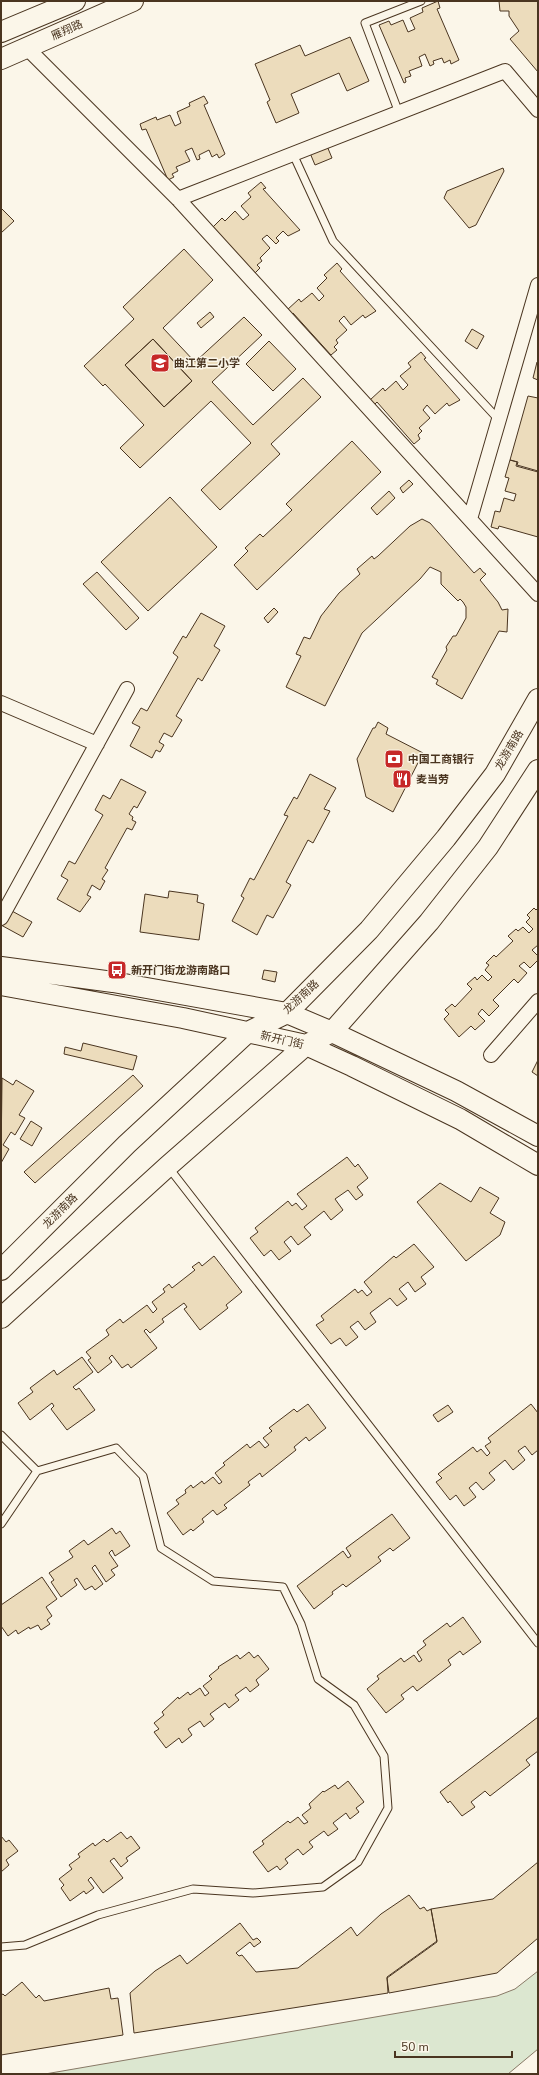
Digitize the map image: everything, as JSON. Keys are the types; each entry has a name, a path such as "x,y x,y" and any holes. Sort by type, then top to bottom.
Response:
{"main road":[{"path":"1,32 75,1"},
{"name":"雁翔路","path":"1,59 133,1"},
{"name":"龙游南路","path":"1,1270 127,1144 248,1032 287,1013 369,930 446,838 495,774 538,699"},
{"path":"1,1318 168,1166 306,1045 332,1032 400,956 470,872 513,812 538,770"},
{"path":"1,968 113,982 287,1013 332,1032 456,1091 538,1136"},
{"name":"新开门街","path":"1,985 183,1018 306,1045 460,1119 538,1165"}],"street":[{"path":"27,48 178,199 538,594"},
{"path":"178,199 505,71 538,110"},
{"path":"470,519 538,285"},
{"path":"1,918 127,689"},
{"path":"1,704 97,744"},
{"path":"491,1055 538,1001"}],"lane":[{"path":"399,113 365,23 421,1"},
{"path":"293,154 333,241 499,420"},
{"path":"168,1166 538,1643"},
{"path":"1,1435 37,1471"},
{"path":"1,1524 37,1471 116,1448 143,1476 161,1548 213,1581 283,1587 301,1624 318,1679 354,1705 384,1756 388,1808 358,1862 323,1887 253,1893 193,1889 98,1915 24,1945 1,1947"}],"green space":[{"path":"538,1971 538,2049 508,2074 45,2074 497,1996 515,1989"}],"building":[{"path":"438,1 440,8 437,9 459,60 451,64 450,60 444,63 442,58 433,61 434,64 430,66 425,54 419,57 422,66 409,71 411,76 405,78 406,82 404,83 379,25 389,21 391,25 403,20 408,32 415,29 410,18 423,12 422,8"},
{"path":"499,1 538,1 538,72 510,39 519,31 509,16 509,11 500,11"},
{"path":"350,37 369,81 347,91 339,73 291,94 299,113 276,123 267,102 270,100 255,64 300,45 305,56"},
{"path":"204,96 208,103 204,105 225,154 219,158 217,154 212,157 209,150 199,155 200,159 197,160 192,148 185,151 190,161 176,167 178,171 172,174 174,177 168,180 146,129 142,130 140,124 156,117 157,120 170,115 175,126 181,123 177,112 190,106 189,103"},
{"path":"327,146 332,158 315,165 310,153"},
{"path":"503,168 504,171 476,225 469,228 444,198 447,191"},
{"path":"261,182 266,188 263,189 300,230 288,236 283,231 276,238 279,241 276,244 267,235 262,239 270,248 260,258 262,261 257,265 260,268 255,273 213,227 222,218 225,221 235,211 243,220 249,215 241,206 251,197 248,193"},
{"path":"1,208 14,221 1,233"},
{"path":"184,249 213,280 163,328 195,362 244,317 262,335 212,382 253,425 303,378 321,397 271,444 280,454 220,510 201,490 251,443 211,401 140,468 120,448 144,425 105,384 103,386 84,366 134,319 123,307","holes":["153,339 192,381 164,407 125,365"]},
{"path":"337,263 342,269 340,271 376,311 365,318 363,315 351,325 344,316 339,321 347,330 336,340 338,343 334,347 337,350 331,355 293,313 291,315 287,310 299,299 301,302 312,293 319,301 324,296 317,288 327,278 324,275"},
{"path":"210,312 214,317 201,328 197,323"},
{"path":"472,329 484,336 477,349 465,341"},
{"path":"153,339 192,381 164,407 125,365"},
{"path":"269,341 296,369 273,391 246,364"},
{"path":"421,352 426,358 424,359 460,400 449,406 447,403 435,414 427,405 423,410 430,418 419,428 422,431 418,435 420,439 414,444 377,402 374,405 370,400 383,388 385,391 396,381 403,390 408,385 400,376 411,367 408,363"},
{"path":"537,362 538,363 538,380 533,378"},
{"path":"528,396 538,398 538,471 517,465 518,462 510,460"},
{"path":"352,441 381,472 257,590 234,565 248,551 245,548 260,534 263,537 292,510 286,504"},
{"path":"510,460 517,462 516,466 538,472 538,537 499,526 498,529 491,527 495,511 500,512 504,498 514,501 516,494 505,491 509,478 505,477"},
{"path":"409,480 413,484 403,493 400,488"},
{"path":"389,491 395,498 377,515 371,508"},
{"path":"170,497 217,547 148,611 101,562"},
{"path":"422,519 430,523 474,573 480,568 486,574 480,580 498,602 502,610 508,609 507,632 499,631 462,699 436,684 438,680 432,677 447,650 446,647 453,636 456,636 466,618 466,607 460,599 458,601 441,584 441,572 430,567 420,579 362,633 325,706 286,687 301,656 296,654 304,637 310,639 321,616 339,593 360,574 357,569 372,556 374,559 378,556 410,526"},
{"path":"97,572 139,618 126,630 83,584"},
{"path":"274,608 278,612 268,623 264,618"},
{"path":"201,613 225,626 214,646 220,650 202,681 198,678 176,716 182,720 172,737 164,733 159,742 164,745 160,752 156,750 152,758 130,746 140,727 132,723 141,708 147,711 178,657 173,653 183,636 186,638"},
{"path":"378,722 388,728 386,734 423,753 393,812 366,797 357,759 373,728 375,728"},
{"path":"310,774 336,788 324,809 330,811 313,843 308,840 286,882 291,885 273,918 267,915 257,935 232,921 244,898 241,896 250,878 254,880 288,816 284,815 294,797 297,799"},
{"path":"121,779 146,792 137,808 134,806 129,814 133,817 132,820 136,822 132,830 127,828 105,868 108,870 102,879 105,881 100,890 92,885 87,895 91,897 80,912 57,899 68,880 61,876 69,861 75,864 103,815 95,810 103,795 110,799"},
{"path":"169,891 198,895 197,902 204,904 199,940 140,932 145,894 168,898"},
{"path":"1,905 32,922 23,937 1,925"},
{"path":"534,908 536,910 538,908 538,945 532,950 538,956 538,960 530,968 524,962 519,966 527,973 518,983 514,979 493,1000 499,1006 489,1016 482,1009 478,1014 485,1021 475,1030 471,1026 459,1037 444,1019 449,1014 445,1010 452,1004 455,1007 472,989 467,984 475,977 477,980 482,975 488,981 492,977 485,970 489,965 486,963 494,955 496,957 513,941 508,936 516,929 518,931 523,927 529,933 533,929 526,922 530,918 527,915"},
{"path":"264,970 277,972 275,982 262,979"},
{"path":"83,1043 137,1056 133,1070 64,1054 65,1047 81,1051"},
{"path":"538,1060 538,1076 532,1072"},
{"path":"133,1075 143,1086 35,1183 24,1172"},
{"path":"2,1078 13,1085 16,1080 34,1091 19,1115 25,1118 15,1135 11,1132 3,1145 9,1149 1,1163"},
{"path":"31,1121 42,1128 32,1146 20,1139"},
{"path":"347,1157 355,1167 358,1164 368,1178 357,1187 363,1195 356,1200 348,1190 335,1199 343,1210 331,1220 324,1211 304,1227 311,1235 298,1245 291,1236 284,1242 291,1251 279,1260 271,1250 264,1256 250,1238 258,1232 255,1228 288,1201 292,1206 296,1203 302,1210 307,1206 297,1194"},
{"path":"440,1183 471,1202 480,1187 499,1198 490,1213 505,1222 500,1235 466,1261 417,1202"},
{"path":"414,1244 434,1267 421,1277 426,1284 415,1292 408,1282 399,1289 407,1299 397,1306 390,1298 370,1313 376,1322 365,1330 358,1321 350,1327 358,1337 346,1346 340,1338 331,1344 316,1325 324,1320 321,1316 355,1289 358,1293 362,1290 367,1296 372,1292 364,1282 394,1256 396,1258"},
{"path":"214,1256 242,1292 226,1305 228,1308 200,1330 184,1309 187,1307 184,1303 162,1319 164,1322 150,1333 146,1329 144,1331 157,1348 131,1368 128,1364 122,1368 112,1355 109,1358 112,1362 98,1373 88,1360 91,1358 86,1352 109,1335 106,1330 120,1319 123,1323 147,1305 153,1313 157,1309 152,1302 165,1292 163,1289 169,1284 172,1288 195,1270 192,1267 199,1262 202,1266"},
{"path":"82,1357 93,1372 73,1387 76,1390 79,1388 95,1410 67,1430 51,1409 54,1406 52,1403 30,1420 18,1403 33,1392 30,1388 54,1370 57,1375"},
{"path":"308,1404 326,1428 309,1441 306,1437 294,1447 296,1450 262,1477 260,1473 248,1482 250,1485 224,1505 227,1508 217,1515 213,1510 202,1519 204,1522 193,1531 191,1529 183,1535 167,1513 179,1504 176,1500 186,1493 185,1490 191,1485 193,1488 202,1481 204,1484 213,1477 219,1484 222,1482 215,1473 225,1465 223,1463 247,1444 250,1448 259,1441 265,1448 269,1445 263,1438 272,1431 269,1428 294,1409 297,1412"},
{"path":"531,1404 538,1413 538,1450 532,1455 525,1446 518,1451 525,1460 513,1470 505,1460 489,1473 495,1480 483,1490 476,1482 469,1488 476,1497 464,1506 456,1495 450,1500 436,1482 442,1478 438,1474 473,1447 477,1452 481,1449 487,1456 490,1453 485,1446 491,1442 488,1438"},
{"path":"448,1405 453,1412 438,1422 433,1415"},
{"path":"392,1514 410,1538 393,1551 390,1548 378,1557 381,1561 346,1587 343,1584 314,1609 297,1586 343,1551 348,1558 351,1556 346,1548"},
{"path":"112,1528 116,1534 120,1531 130,1546 115,1556 112,1550 109,1553 118,1566 111,1570 115,1575 106,1582 95,1565 92,1568 103,1584 95,1590 92,1586 85,1590 77,1578 74,1580 77,1585 61,1597 51,1582 54,1580 49,1573 73,1557 69,1551 84,1540 88,1545"},
{"path":"42,1577 57,1599 46,1607 52,1616 47,1620 50,1624 41,1630 38,1625 30,1629 29,1627 18,1634 16,1630 8,1636 1,1626 1,1605"},
{"path":"463,1617 481,1642 463,1655 460,1651 448,1660 451,1665 417,1691 413,1686 401,1695 404,1699 386,1713 367,1689 379,1679 377,1676 401,1658 404,1662 414,1655 419,1662 422,1660 417,1652 426,1645 423,1641 447,1623 450,1627"},
{"path":"249,1652 254,1658 258,1655 269,1669 256,1680 259,1685 250,1692 246,1687 235,1695 239,1700 229,1708 225,1703 210,1714 214,1719 204,1727 200,1721 188,1729 192,1735 182,1743 179,1738 166,1748 154,1732 159,1729 154,1723 164,1715 162,1712 178,1697 179,1699 188,1692 190,1695 200,1688 205,1696 209,1693 203,1686 212,1679 209,1676 219,1668 218,1667 237,1655 240,1659"},
{"path":"538,1717 538,1751 526,1760 530,1765 490,1796 485,1791 471,1802 475,1807 462,1816 450,1801 448,1803 440,1792"},
{"path":"348,1781 364,1802 356,1808 359,1812 350,1819 346,1813 333,1823 338,1829 328,1836 324,1831 309,1842 313,1847 303,1855 298,1849 285,1859 288,1863 280,1870 277,1866 268,1872 253,1852 264,1844 262,1841 288,1821 290,1823 298,1817 304,1824 308,1822 302,1815 311,1808 309,1804 323,1791 324,1792 335,1785 338,1789"},
{"path":"121,1832 127,1839 131,1836 140,1848 126,1858 128,1861 121,1867 114,1858 110,1861 123,1878 103,1893 91,1877 88,1880 94,1888 86,1894 84,1891 70,1901 61,1888 64,1885 59,1879 72,1869 69,1865 80,1857 78,1854 93,1843 95,1846 104,1839 107,1842"},
{"path":"1,1836 6,1842 9,1840 18,1851 6,1860 9,1865 1,1872"},
{"path":"538,1862 538,1938 497,1973 389,1993 387,1978 437,1942 431,1909 493,1899"},
{"path":"409,1895 420,1909 424,1907 427,1911 431,1909 437,1941 387,1977 388,1993 134,2033 130,1993 155,1971 180,1955 187,1964 240,1923 253,1940 257,1938 261,1942 254,1947 250,1942 236,1953 239,1956 242,1955 256,1972 298,1968 351,1927 357,1936 381,1914"},
{"path":"22,1982 36,1998 39,1995 44,2001 109,1988 111,1999 118,1998 123,2035 1,2055 1,1995 3,1994 5,1996"}],"place":[{"name":"曲江第二小学","path":"160,363"},
{"name":"中国工商银行","path":"394,759"},
{"name":"麦当劳","path":"402,779"},
{"name":"新开门街龙游南路口","path":"117,970"}]}
